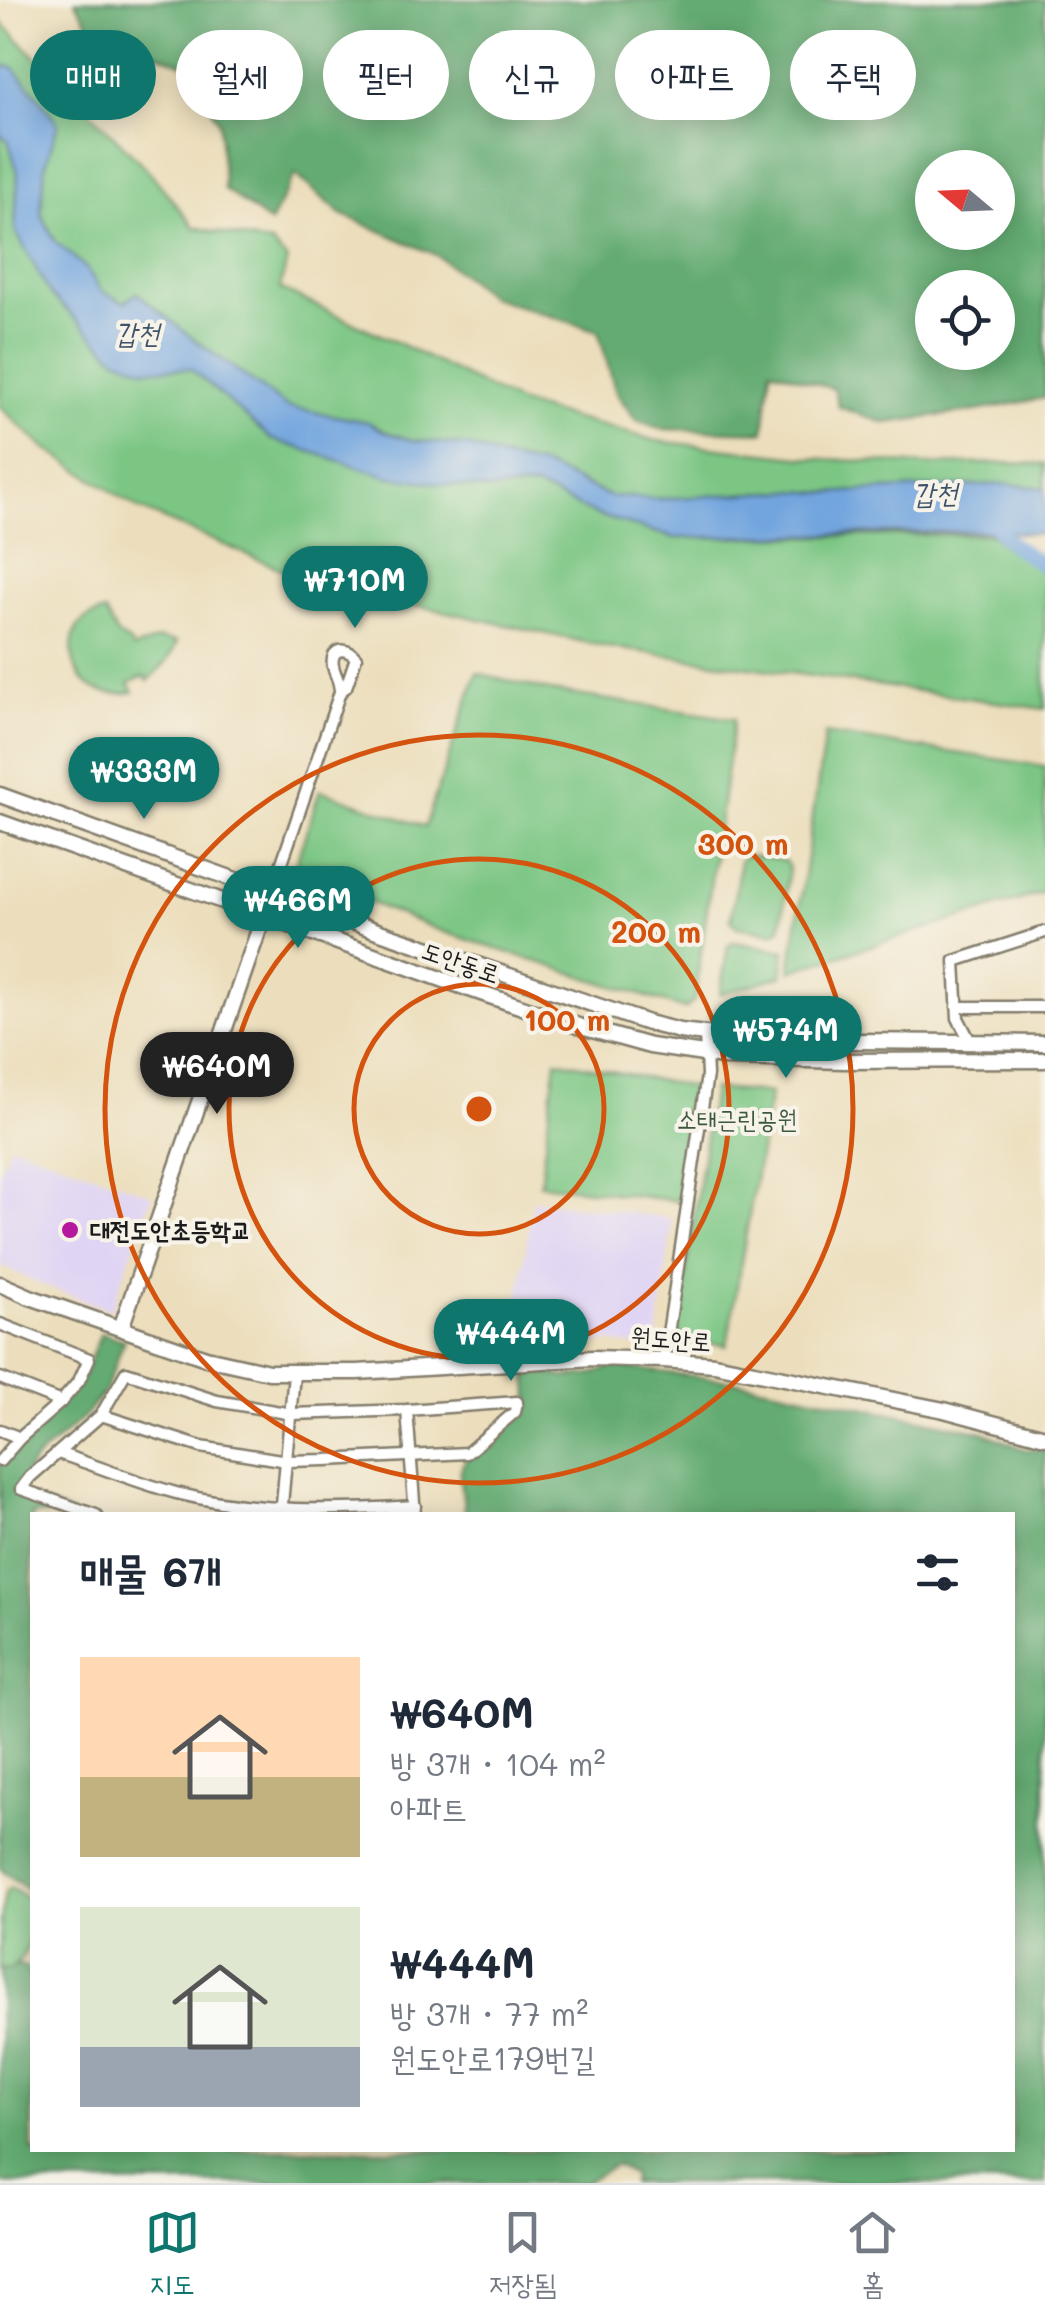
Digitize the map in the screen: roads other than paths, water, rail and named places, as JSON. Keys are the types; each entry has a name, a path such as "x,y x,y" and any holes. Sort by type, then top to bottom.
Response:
{"main road":[{"name":"도안동로","path":"0,795 380,932 648,1023 705,1035 757,1040 1045,1043"},
{"name":"도안동로","path":"0,822 578,1026 650,1046 707,1056 845,1061 1045,1060"},
{"path":"121,1328 272,892"},
{"name":"원도안로","path":"0,1284 221,1362 269,1372 358,1372 593,1358 714,1364 976,1418 1045,1437"}],"street":[{"path":"272,892 340,692"},
{"path":"971,1044 958,1012 955,961 1045,932"},
{"path":"958,1012 1045,1007"},
{"path":"944,1043 958,1012"},
{"path":"664,1360 707,1075 705,1035"},
{"path":"0,1461 80,1381 89,1359 2,1329"},
{"path":"87,1512 21,1489 101,1415 126,1372 217,1401 292,1414 518,1402 515,1412 468,1452 287,1461 201,1447 101,1415"},
{"path":"282,1512 294,1374"},
{"path":"0,1378 61,1402"},
{"path":"326,1512 415,1510 407,1410"},
{"path":"0,1430 20,1438"},
{"path":"58,1453 177,1493 276,1512"}],"water":[{"name":"갑천","path":"13,67 30,87 30,120 55,120 58,124 45,166 41,214 56,242 86,268 102,292 125,302 137,293 287,407 368,422 412,440 469,446 546,467 609,496 660,499 1005,484 1045,488 1045,534 980,531 675,538 597,515 536,487 489,490 390,477 271,439 191,369 145,369 116,358 50,294 15,230 18,173 8,140 0,135 0,68"}],"waterway":[{"path":"991,515 1006,538 1045,566"}],"place":[{"name":"대전도안초등학교","path":"70,1230"}],"park label":[{"name":"소태근린공원","path":"737,1119"}]}
